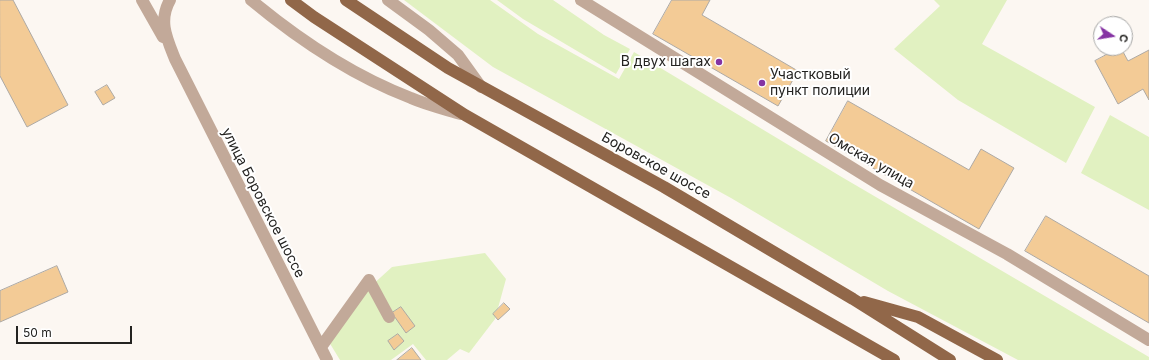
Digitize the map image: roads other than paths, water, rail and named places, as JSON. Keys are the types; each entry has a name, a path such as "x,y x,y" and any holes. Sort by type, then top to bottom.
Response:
{"main road":[{"path":"291,0 314,17 465,115 890,358"},
{"name":"Боровское шоссе","path":"346,0 407,41 481,87 664,188 853,299 950,360"},
{"path":"853,299 918,317 997,360"}],"street":[{"path":"142,0 175,59"},
{"path":"170,0 166,7 163,23 165,33 175,59"},
{"path":"251,0 279,23 354,70 410,98 465,115"},
{"path":"388,0 429,30 458,55 481,87"},
{"name":"Омская улица","path":"581,0 873,181 1007,254 1149,340"},
{"name":"улица Боровское шоссе","path":"175,59 327,360"},
{"path":"320,347 369,280 389,317"}],"place":[{"name":"В двух шагах","path":"719,62"},
{"name":"Участковый пункт полиции","path":"762,83"}]}
